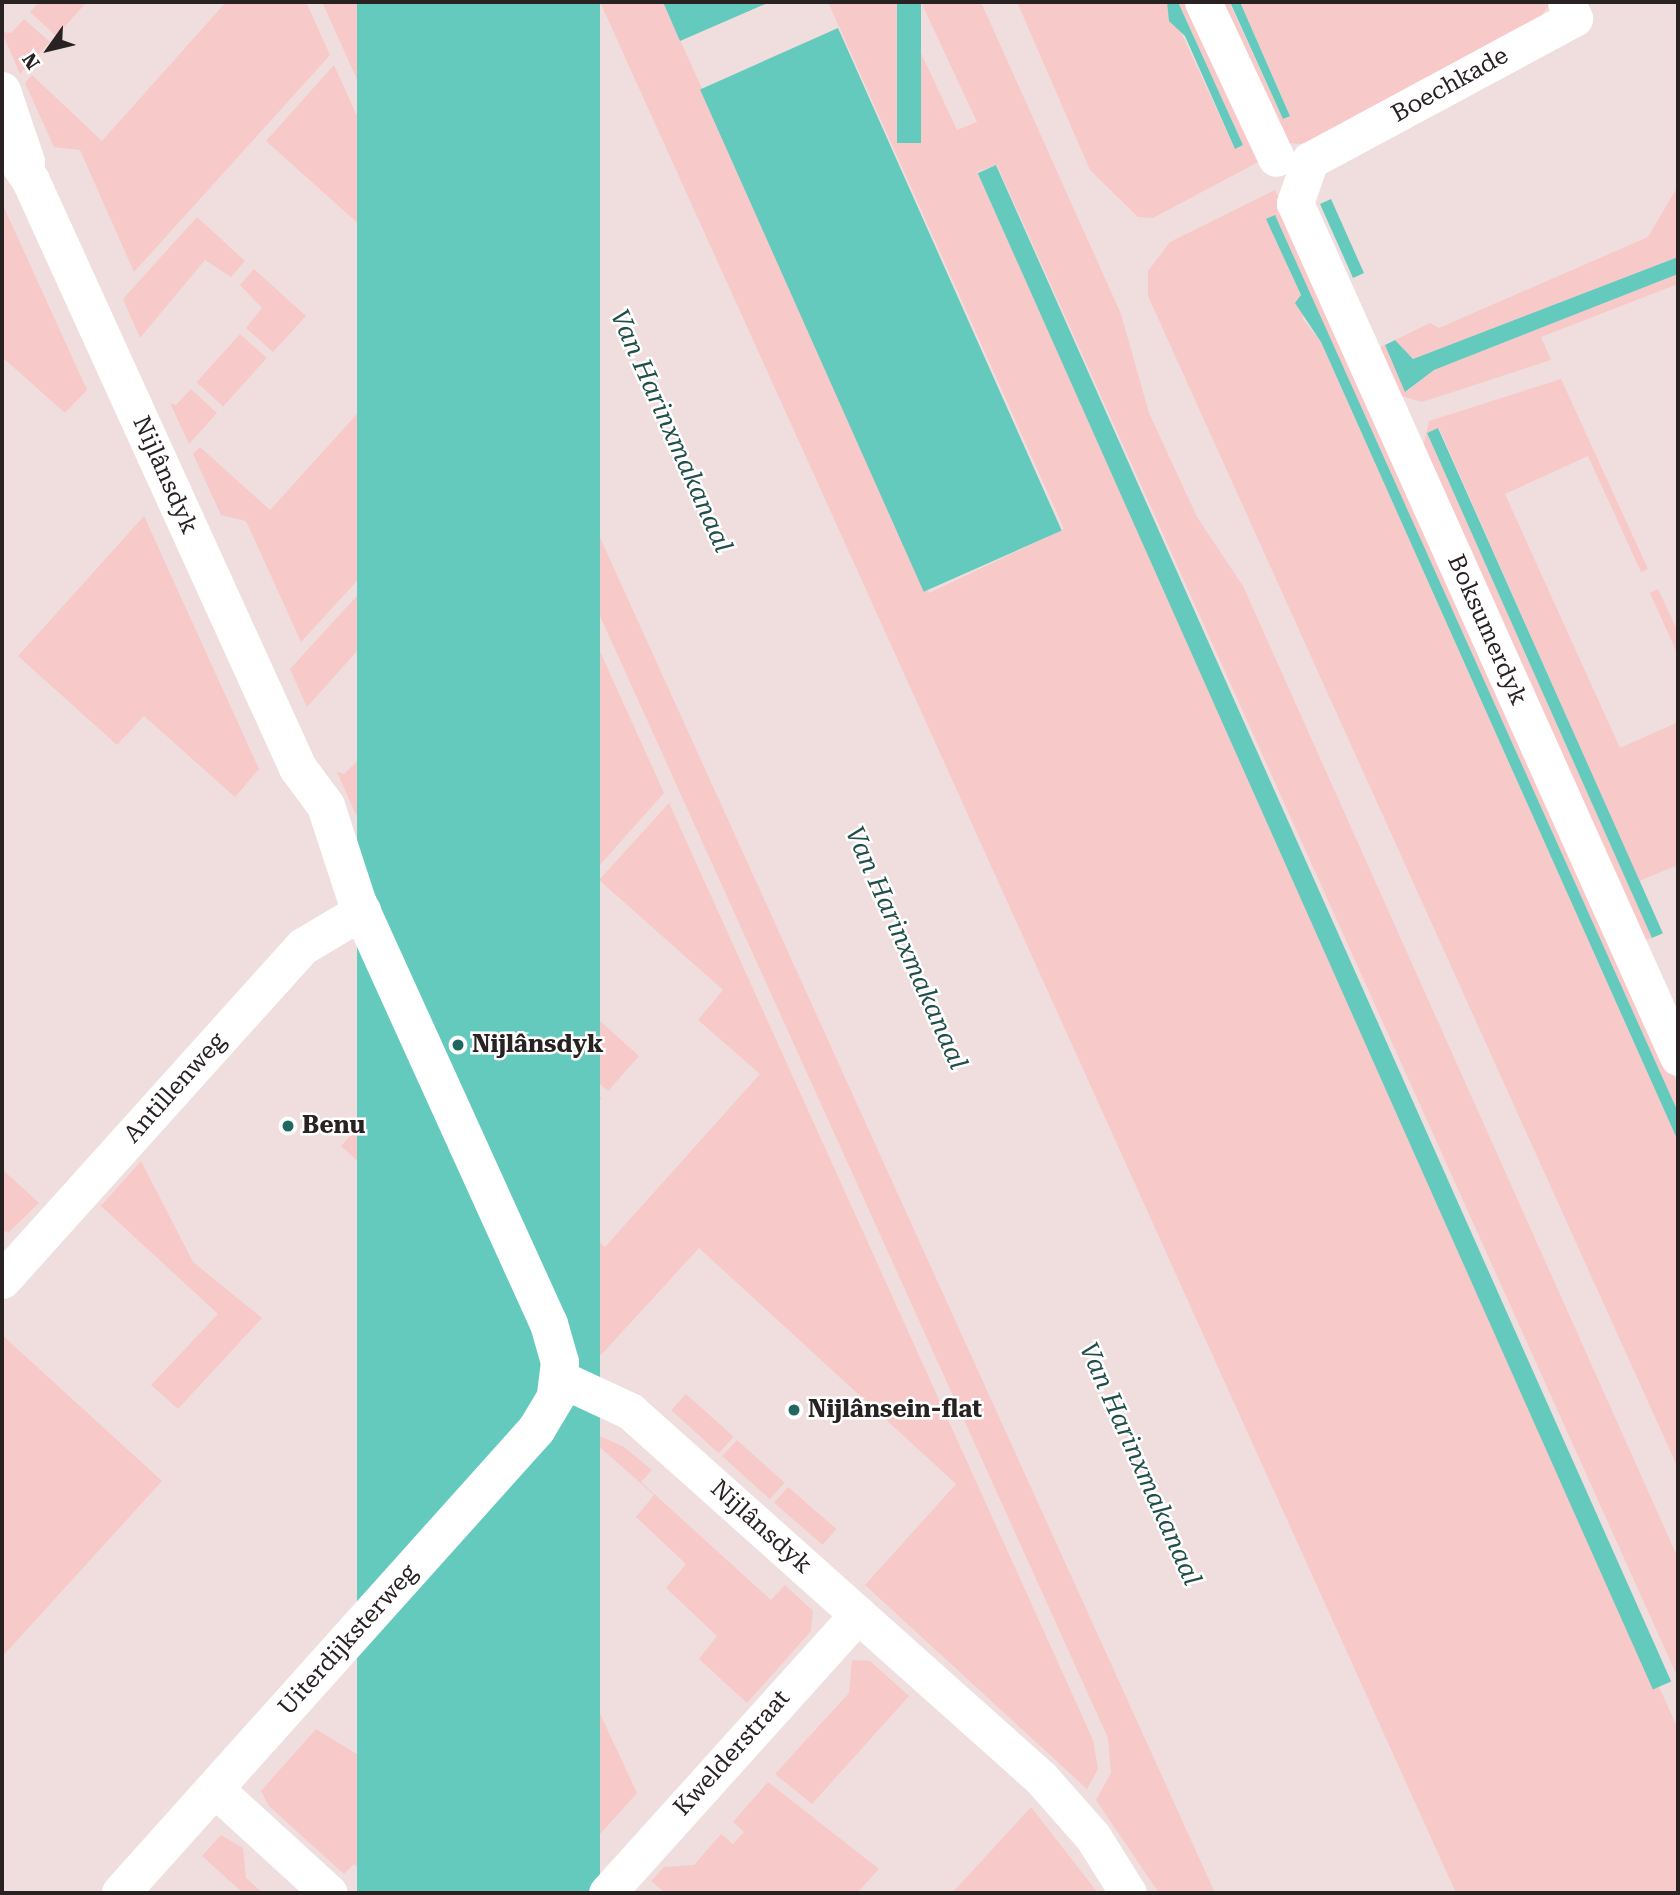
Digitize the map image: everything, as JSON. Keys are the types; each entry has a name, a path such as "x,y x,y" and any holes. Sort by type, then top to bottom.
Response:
{"street":[{"path":"1203,2 1293,159"},
{"name":"Boechkade","path":"1293,159 1574,18 1566,2"},
{"name":"Nijlânsdyk","path":"2,91 31,181 298,768 326,806 359,906 549,1324 561,1379 611,1397 630,1411 1041,1779 1093,1837 1128,1893"},
{"name":"Nijlânsdyk","path":"2,138 31,181"},
{"name":"Boksumerdyk","path":"1293,159 1295,203 1678,1057"},
{"name":"Antillenweg","path":"2,1280 303,946 359,906"},
{"name":"Uiterdijksterweg","path":"121,1893 537,1429 561,1379"},
{"name":"Kwelderstraat","path":"607,1893 858,1614"},
{"path":"215,1789 329,1893"}],"shaded area":[{"path":"39,2 87,2 56,36 30,12"},
{"path":"226,2 306,2 330,55 134,272 80,150 54,147 25,83 32,75 102,141"},
{"path":"322,2 357,2 1215,1893 1159,1893 1096,1800 1111,1773 1108,1738"},
{"path":"600,2 663,2 929,593 1064,529 828,2 897,2 957,130 977,122 921,2 981,2 1121,314 1149,413 1197,517 1243,586 1678,1558 1678,1678 997,165 977,172 1678,1729 1678,1893 1456,1893"},
{"path":"1017,2 1167,2 1235,149 1243,145 1178,2 1190,2 1262,160 1153,218 1138,217 1090,170"},
{"path":"1215,2 1229,2 1283,119 1290,115 1240,2 1551,3 1532,28 1305,144 1279,143"},
{"path":"24,19 50,42 20,74 2,32 11,33"},
{"path":"334,65 498,427 301,642 246,521 221,515 193,454 200,447 270,510 425,339 363,284 390,252 266,141"},
{"path":"1678,186 1678,257 1413,359 1395,340 1430,323 1439,328 1648,237"},
{"path":"1275,190 1678,1085 1678,1112 1275,216 1267,219 1301,296 1303,319 1321,342 1678,1141 1678,1468 1148,296 1148,271 1170,242"},
{"path":"2,203 87,390 65,413 2,357"},
{"path":"197,217 245,261 231,277 205,260 140,338 123,299"},
{"path":"254,269 306,316 273,352 246,328 262,308 240,285"},
{"path":"1678,274 1678,284 1541,337 1551,360 1422,402 1398,395 1373,350 1385,345 1406,392 1434,370"},
{"path":"240,334 267,358 223,406 197,382"},
{"path":"1561,379 1648,569 1641,572 1588,456 1505,494 1620,748 1678,722 1678,865 1639,881 1439,428 1427,433 1652,938 1638,943 1422,451 1429,421"},
{"path":"191,389 217,413 189,444 170,403 176,405"},
{"path":"503,437 664,793 469,1012 414,891 390,890 361,825 369,816 434,877 593,708 532,653 559,621 434,512"},
{"path":"144,516 259,769 235,797 144,716 117,745 18,656"},
{"path":"365,587 417,635 402,651 376,630 307,707 290,669"},
{"path":"1658,589 1678,632 1678,655 1650,593"},
{"path":"429,645 475,687 442,722 416,697 430,678 413,662"},
{"path":"409,704 436,729 391,778 364,752"},
{"path":"358,760 384,785 356,815 337,772 344,774"},
{"path":"669,803 1093,1740 1098,1769 1087,1789 865,1585 956,1484 699,1248 601,1355 593,1350 529,1196 537,1186 605,1247 760,1074 698,1020 723,990 599,880"},
{"path":"530,958 581,1003 567,1018 541,999 474,1075 458,1040"},
{"path":"591,1013 639,1056 608,1091 581,1067 596,1049 578,1029"},
{"path":"575,1074 602,1098 558,1146 532,1122"},
{"path":"400,1089 462,1226 448,1242 341,1146 376,1107 368,1098"},
{"path":"526,1129 553,1154 524,1186 505,1143 514,1144"},
{"path":"141,1161 193,1262 262,1318 178,1409 151,1385 218,1314 101,1206"},
{"path":"2,1169 39,1203 9,1232 2,1231"},
{"path":"486,1271 525,1361 523,1390 514,1403 495,1387 502,1371 483,1329 456,1305"},
{"path":"2,1335 162,1481 2,1657"},
{"path":"686,1394 734,1437 719,1453 671,1410"},
{"path":"582,1428 624,1447 652,1470 641,1482 771,1600 785,1585 813,1611 811,1631 747,1703 699,1659 717,1636 666,1588 686,1564 636,1517 654,1495 594,1442 561,1457"},
{"path":"737,1440 785,1483 770,1499 722,1456"},
{"path":"788,1487 836,1529 823,1545 774,1503"},
{"path":"520,1542 637,1793 575,1862 576,1893 502,1826 481,1847 429,1801 364,1873 354,1864 344,1874 269,1806 261,1791 316,1729 360,1756 366,1750 404,1784 465,1716 389,1647 393,1642 410,1656 506,1549 511,1552"},
{"path":"852,1660 870,1661 909,1696 812,1804 775,1774 849,1693"},
{"path":"768,1782 879,1869 857,1893 665,1893 651,1881 664,1867 694,1865 721,1834 733,1844 744,1832 733,1822"},
{"path":"1031,1807 1098,1893 952,1893"},
{"path":"221,1835 243,1848 246,1878 263,1893 243,1893 202,1856"}],"water":[{"path":"357,2 600,2 600,1893 357,1893"},
{"path":"663,2 770,2 680,41"},
{"path":"897,2 921,2 921,143 897,143"},
{"path":"1167,2 1178,2 1243,145 1235,149 1185,36 1169,21"},
{"path":"1230,2 1240,2 1290,116 1283,119"},
{"path":"838,28 1062,530 924,592 700,89"},
{"path":"996,165 1671,1681 1653,1690 978,173"},
{"path":"1331,199 1364,273 1353,278 1320,204"},
{"path":"1275,215 1678,1112 1678,1141 1321,342 1295,303 1301,295 1266,219"},
{"path":"1678,257 1678,274 1434,370 1405,392 1385,345 1395,340 1413,359"},
{"path":"1438,428 1663,933 1652,938 1427,433"}],"place":[{"name":"Nijlânsdyk","path":"458,1045"},
{"name":"Benu","path":"288,1126"},
{"name":"Nijlânsein-flat","path":"794,1410"}],"water label":[{"name":"Van Harinxmakanaal","path":"671,431"},
{"name":"Van Harinxmakanaal","path":"906,948"},
{"name":"Van Harinxmakanaal","path":"1140,1464"}]}
